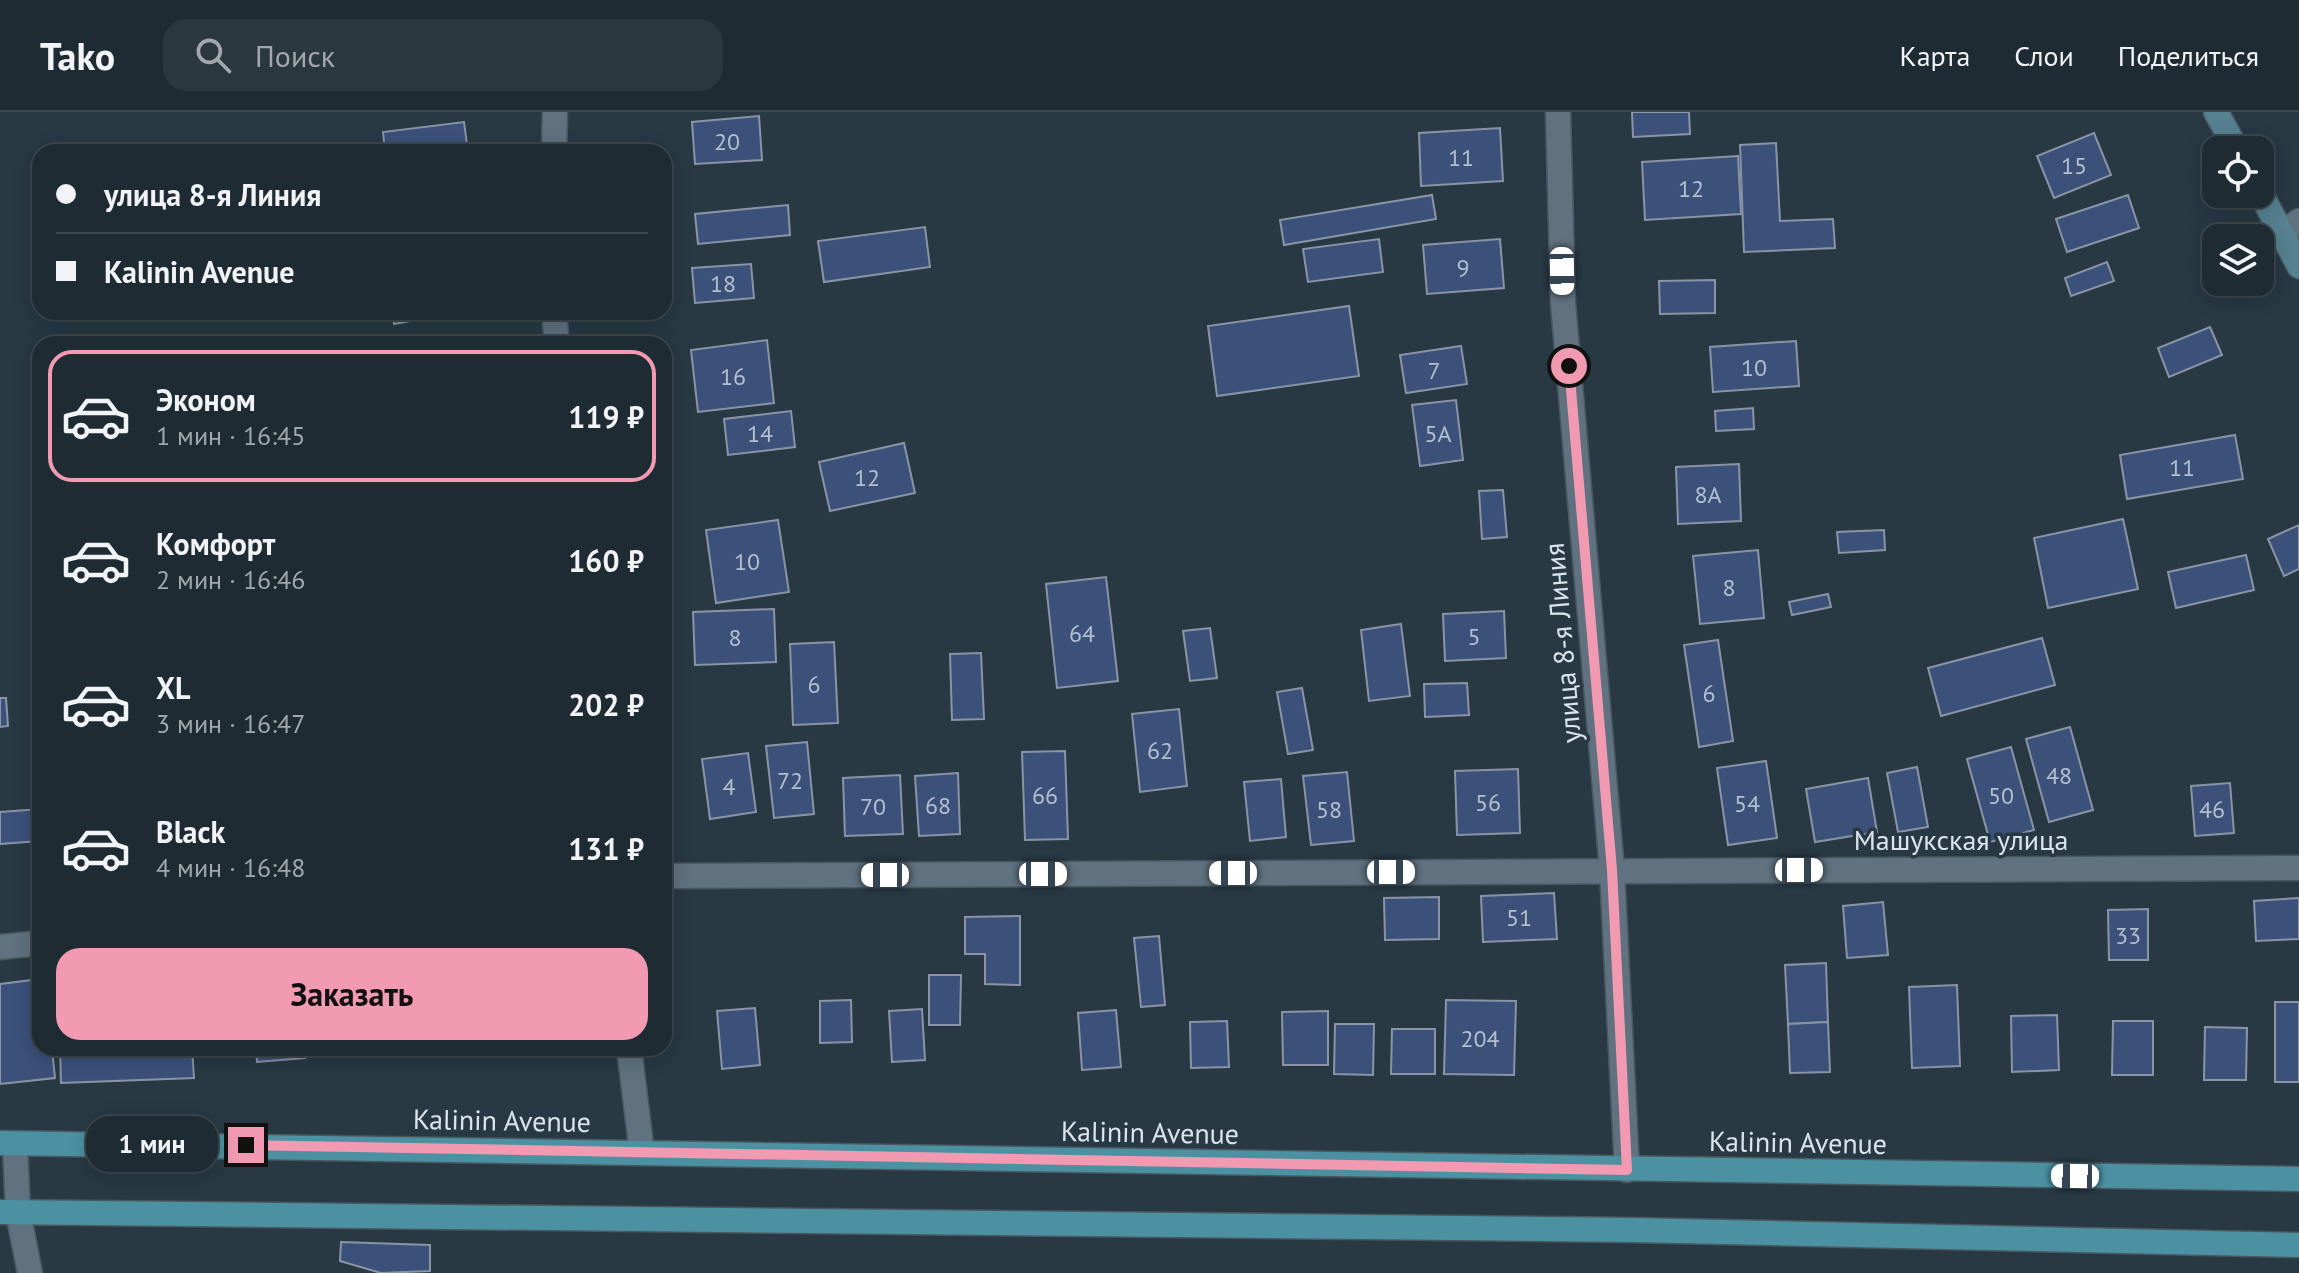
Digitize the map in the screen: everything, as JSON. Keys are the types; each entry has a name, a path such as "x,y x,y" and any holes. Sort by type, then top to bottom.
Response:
{"main road":[{"path":"2216,112 2229,136"},
{"path":"2274,208 2291,227 2299,266"},
{"name":"Kalinin Avenue","path":"8,1143 2299,1179"},
{"path":"9,1212 1631,1230 2299,1245"}],"street":[{"path":"554,144 555,112"},
{"name":"улица 8-я Линия","path":"1558,112 1563,303 1612,870 1627,1170"},
{"name":"Машукская улица","path":"672,876 2299,868"},
{"path":"0,947 32,944"},
{"path":"630,1056 642,1153"},
{"path":"8,1143 9,1212 30,1273"}],"building":[{"path":"1632,112 1689,112 1690,134 1633,137"},
{"path":"759,116 762,160 695,164 692,122"},
{"path":"464,122 467,144 384,144 383,132"},
{"path":"1500,128 1503,181 1421,186 1419,133"},
{"path":"2094,133 2111,175 2054,198 2037,156"},
{"path":"1776,143 1780,221 1833,219 1835,248 1744,252 1740,145"},
{"path":"1738,156 1741,214 1645,220 1642,162"},
{"path":"1432,195 1436,219 1284,245 1280,220"},
{"path":"2128,195 2139,228 2067,252 2056,219"},
{"path":"788,205 790,235 698,244 695,214"},
{"path":"925,227 930,267 824,282 818,241"},
{"path":"1379,239 1383,272 1308,282 1303,249"},
{"path":"1500,239 1504,288 1427,294 1423,245"},
{"path":"2107,262 2114,281 2071,296 2065,278"},
{"path":"751,264 754,298 695,303 692,268"},
{"path":"1715,280 1715,313 1660,314 1659,281"},
{"path":"1349,306 1359,376 1217,396 1208,326"},
{"path":"393,320 415,320 394,324"},
{"path":"2210,327 2222,355 2169,377 2158,348"},
{"path":"767,340 774,403 698,412 691,350"},
{"path":"1796,341 1799,386 1713,392 1710,347"},
{"path":"1461,346 1467,384 1406,393 1400,355"},
{"path":"1456,400 1463,460 1420,466 1412,405"},
{"path":"1753,408 1754,429 1716,431 1715,411"},
{"path":"791,411 795,447 728,455 724,419"},
{"path":"2235,435 2243,479 2127,499 2120,455"},
{"path":"904,443 915,493 830,511 819,462"},
{"path":"1739,464 1741,521 1678,524 1676,467"},
{"path":"1503,490 1507,537 1482,539 1479,491"},
{"path":"2123,519 2138,589 2048,608 2034,538"},
{"path":"778,520 789,592 716,603 706,530"},
{"path":"2299,525 2299,569 2284,576 2268,539"},
{"path":"1884,530 1885,550 1839,553 1837,532"},
{"path":"1758,550 1764,618 1700,624 1693,556"},
{"path":"2246,555 2254,590 2176,608 2168,572"},
{"path":"1106,577 1118,681 1057,688 1046,584"},
{"path":"1828,594 1831,607 1792,615 1789,602"},
{"path":"774,609 776,662 695,665 693,612"},
{"path":"1504,611 1506,658 1445,661 1443,614"},
{"path":"1401,624 1410,696 1369,701 1361,630"},
{"path":"1210,628 1217,678 1190,681 1183,631"},
{"path":"2042,638 2055,685 1941,716 1928,668"},
{"path":"1718,640 1733,741 1699,747 1684,645"},
{"path":"834,642 838,723 793,725 790,644"},
{"path":"981,653 984,719 952,720 950,654"},
{"path":"1467,683 1469,715 1425,717 1424,684"},
{"path":"1302,688 1313,750 1288,754 1277,692"},
{"path":"0,698 6,698 8,726 0,727"},
{"path":"1179,709 1187,786 1140,792 1132,714"},
{"path":"2070,727 2093,810 2049,822 2026,739"},
{"path":"807,742 814,814 774,818 766,746"},
{"path":"2011,747 2034,830 1990,842 1967,759"},
{"path":"1065,751 1068,839 1025,840 1022,752"},
{"path":"748,753 756,812 710,819 702,759"},
{"path":"1766,761 1777,838 1728,845 1717,768"},
{"path":"1917,767 1928,827 1898,832 1887,773"},
{"path":"1518,769 1520,833 1457,835 1455,771"},
{"path":"1347,772 1354,841 1311,845 1303,776"},
{"path":"958,773 960,834 919,836 915,776"},
{"path":"900,775 903,834 845,836 843,778"},
{"path":"1868,778 1877,832 1815,842 1806,789"},
{"path":"1281,779 1286,837 1250,841 1244,782"},
{"path":"2230,783 2234,833 2195,836 2191,786"},
{"path":"32,810 32,842 0,844 0,812"},
{"path":"1554,893 1557,939 1483,942 1481,896"},
{"path":"1439,897 1439,939 1385,940 1384,898"},
{"path":"2299,898 2299,939 2256,941 2254,901"},
{"path":"1883,902 1888,955 1847,958 1843,906"},
{"path":"2148,909 2148,960 2109,960 2108,910"},
{"path":"1020,916 1020,985 985,984 985,954 965,954 965,917"},
{"path":"1159,936 1165,1005 1141,1007 1134,938"},
{"path":"1826,963 1828,1022 1788,1024 1785,965"},
{"path":"929,975 961,975 960,1025 929,1025"},
{"path":"32,980 32,1056 53,1056 55,1078 0,1084 0,984"},
{"path":"1957,985 1960,1066 1912,1068 1909,987"},
{"path":"851,1000 852,1042 820,1043 820,1001"},
{"path":"1446,1000 1516,1001 1514,1075 1444,1074"},
{"path":"2275,1002 2299,1002 2299,1082 2275,1082"},
{"path":"755,1008 760,1065 722,1069 717,1011"},
{"path":"922,1009 925,1060 892,1062 889,1011"},
{"path":"1116,1010 1121,1067 1082,1070 1078,1013"},
{"path":"1328,1011 1328,1065 1283,1065 1282,1012"},
{"path":"2057,1015 2059,1070 2012,1072 2011,1016"},
{"path":"1227,1021 1229,1067 1191,1068 1190,1022"},
{"path":"2113,1021 2153,1021 2153,1075 2112,1075"},
{"path":"1828,1022 1830,1072 1790,1073 1788,1024"},
{"path":"1335,1024 1374,1024 1373,1075 1334,1074"},
{"path":"2205,1027 2247,1028 2246,1080 2204,1080"},
{"path":"1392,1029 1435,1029 1435,1074 1391,1074"},
{"path":"60,1056 193,1056 194,1078 61,1083"},
{"path":"257,1056 305,1056 305,1058 257,1062"},
{"path":"341,1242 430,1245 430,1271 381,1273 340,1261"}],"route":[{"path":"246,1145 1627,1170 1612,870 1569,366"}]}
